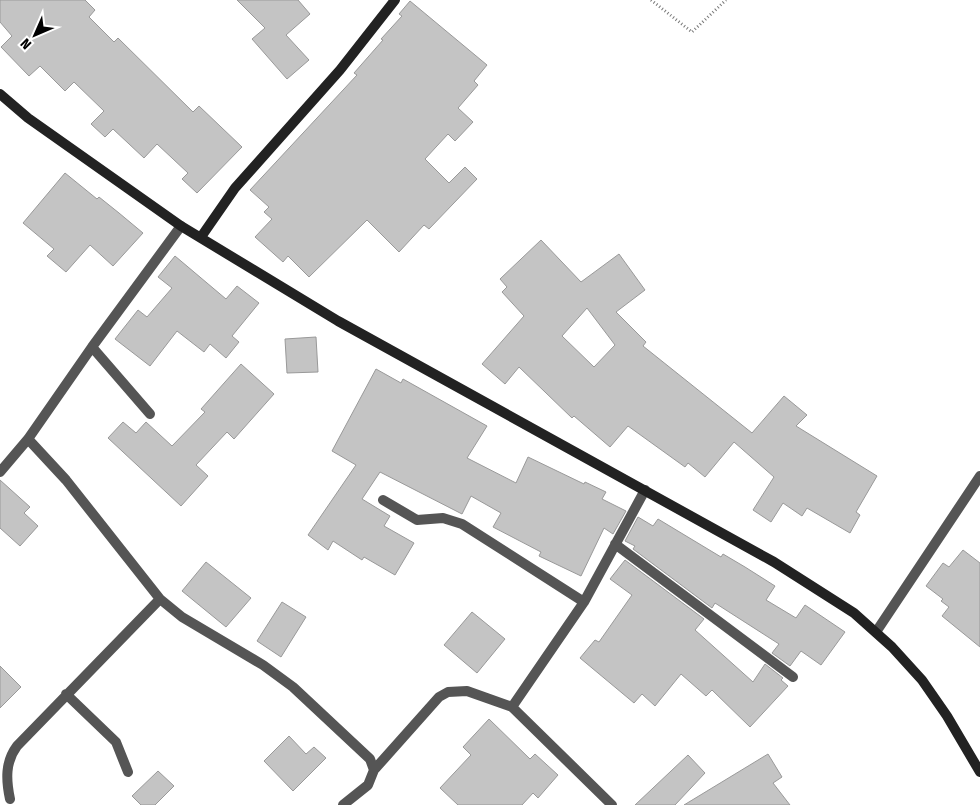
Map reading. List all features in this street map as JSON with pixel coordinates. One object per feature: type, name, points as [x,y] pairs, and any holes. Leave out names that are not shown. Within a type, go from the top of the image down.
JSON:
[{"type":"street","points":[[201,238],[240,181],[340,70],[395,0]]},
{"type":"street","points":[[0,94],[36,124],[181,226],[346,325],[801,578],[854,613],[906,662],[936,699],[980,772]]},
{"type":"street","points":[[0,472],[28,438],[181,226]]},
{"type":"street","points":[[92,347],[150,414]]},
{"type":"street","points":[[28,438],[66,480],[160,599],[182,617],[263,665],[293,688],[352,740],[370,759],[374,770]]},
{"type":"street","points":[[876,632],[980,476]]},
{"type":"street","points":[[512,707],[584,602],[645,490]]},
{"type":"street","points":[[383,500],[417,520],[443,518],[462,524],[584,602]]},
{"type":"street","points":[[615,544],[793,677]]},
{"type":"street","points":[[10,799],[7,781],[12,754],[22,739],[160,599]]},
{"type":"street","points":[[343,805],[368,785],[374,770],[439,697],[448,692],[467,691],[512,707],[612,805]]},
{"type":"street","points":[[66,694],[116,742],[128,772]]},
{"type":"path","points":[[651,0],[692,32],[726,0]]},
{"type":"building","points":[[0,0],[85,0],[95,10],[89,17],[114,42],[118,38],[193,112],[199,106],[242,147],[197,193],[182,179],[188,173],[157,144],[144,158],[113,129],[105,137],[91,124],[104,111],[74,82],[65,91],[40,66],[29,76],[1,47],[12,36],[0,22]]},
{"type":"building","points":[[237,0],[298,0],[310,14],[286,35],[309,60],[287,79],[252,39],[265,28]]},
{"type":"building","points":[[410,1],[487,65],[474,81],[478,85],[458,108],[473,122],[455,141],[448,134],[425,159],[449,183],[465,167],[477,179],[429,229],[424,225],[399,252],[367,220],[309,277],[288,256],[283,262],[255,237],[272,219],[264,212],[269,207],[250,190],[357,75],[354,73],[402,16],[399,14]]},
{"type":"building","points":[[65,173],[97,199],[99,197],[143,233],[113,266],[90,245],[66,272],[47,256],[54,249],[23,223]]},
{"type":"building","points":[[541,240],[581,282],[619,254],[645,290],[616,312],[646,342],[643,346],[752,433],[784,396],[807,415],[796,426],[877,476],[856,512],[860,515],[850,533],[807,508],[802,516],[783,503],[771,522],[753,510],[774,477],[734,442],[705,477],[688,463],[685,467],[628,426],[610,447],[574,416],[572,418],[519,367],[505,384],[482,364],[524,316],[502,292],[507,287],[500,279]],"holes":[[[587,308],[615,345],[594,367],[562,336]]]},
{"type":"building","points":[[175,256],[226,299],[237,286],[259,303],[232,336],[239,342],[226,358],[210,344],[204,352],[177,331],[150,366],[115,339],[138,310],[147,317],[172,288],[158,277]]},
{"type":"building","points":[[316,337],[318,372],[287,373],[285,339]]},
{"type":"building","points":[[241,364],[274,394],[234,439],[227,432],[196,465],[208,476],[181,506],[108,438],[123,422],[136,433],[146,422],[172,446],[205,412],[201,409]]},
{"type":"building","points":[[376,369],[401,383],[403,379],[487,426],[467,458],[516,483],[528,457],[584,484],[585,482],[606,492],[602,499],[626,511],[613,534],[604,528],[581,576],[539,556],[541,552],[493,527],[501,513],[471,496],[462,514],[380,472],[362,499],[390,516],[384,526],[414,543],[395,575],[364,557],[362,560],[333,541],[328,550],[308,535],[356,465],[332,451]]},
{"type":"building","points":[[0,480],[30,507],[24,513],[38,526],[20,546],[0,528]]},
{"type":"building","points":[[638,517],[653,526],[658,519],[721,557],[723,554],[775,586],[766,600],[796,618],[805,605],[845,632],[821,665],[801,651],[790,666],[772,653],[779,644],[715,603],[712,608],[633,549],[635,546],[625,541]]},
{"type":"building","points":[[963,550],[980,563],[980,647],[942,616],[949,607],[941,601],[943,599],[926,586],[943,563],[949,567]]},
{"type":"building","points":[[625,560],[704,619],[695,630],[753,682],[765,664],[783,678],[781,680],[788,686],[750,727],[712,690],[706,696],[681,674],[655,706],[642,694],[634,703],[580,658],[595,640],[599,642],[632,595],[610,579]]},
{"type":"building","points":[[206,562],[251,598],[226,627],[182,591]]},
{"type":"building","points":[[282,602],[306,617],[281,657],[257,641]]},
{"type":"building","points":[[472,612],[505,639],[477,673],[444,645]]},
{"type":"building","points":[[0,666],[21,687],[0,708]]},
{"type":"building","points":[[489,719],[530,759],[535,754],[558,775],[538,798],[533,793],[522,805],[458,805],[440,788],[471,755],[463,747]]},
{"type":"building","points":[[289,736],[306,754],[314,747],[326,758],[293,791],[264,761]]},
{"type":"building","points":[[768,754],[782,777],[773,783],[790,805],[684,805]]},
{"type":"building","points":[[688,755],[705,773],[675,805],[635,805]]},
{"type":"building","points":[[158,771],[174,786],[155,805],[141,805],[132,796]]}]
